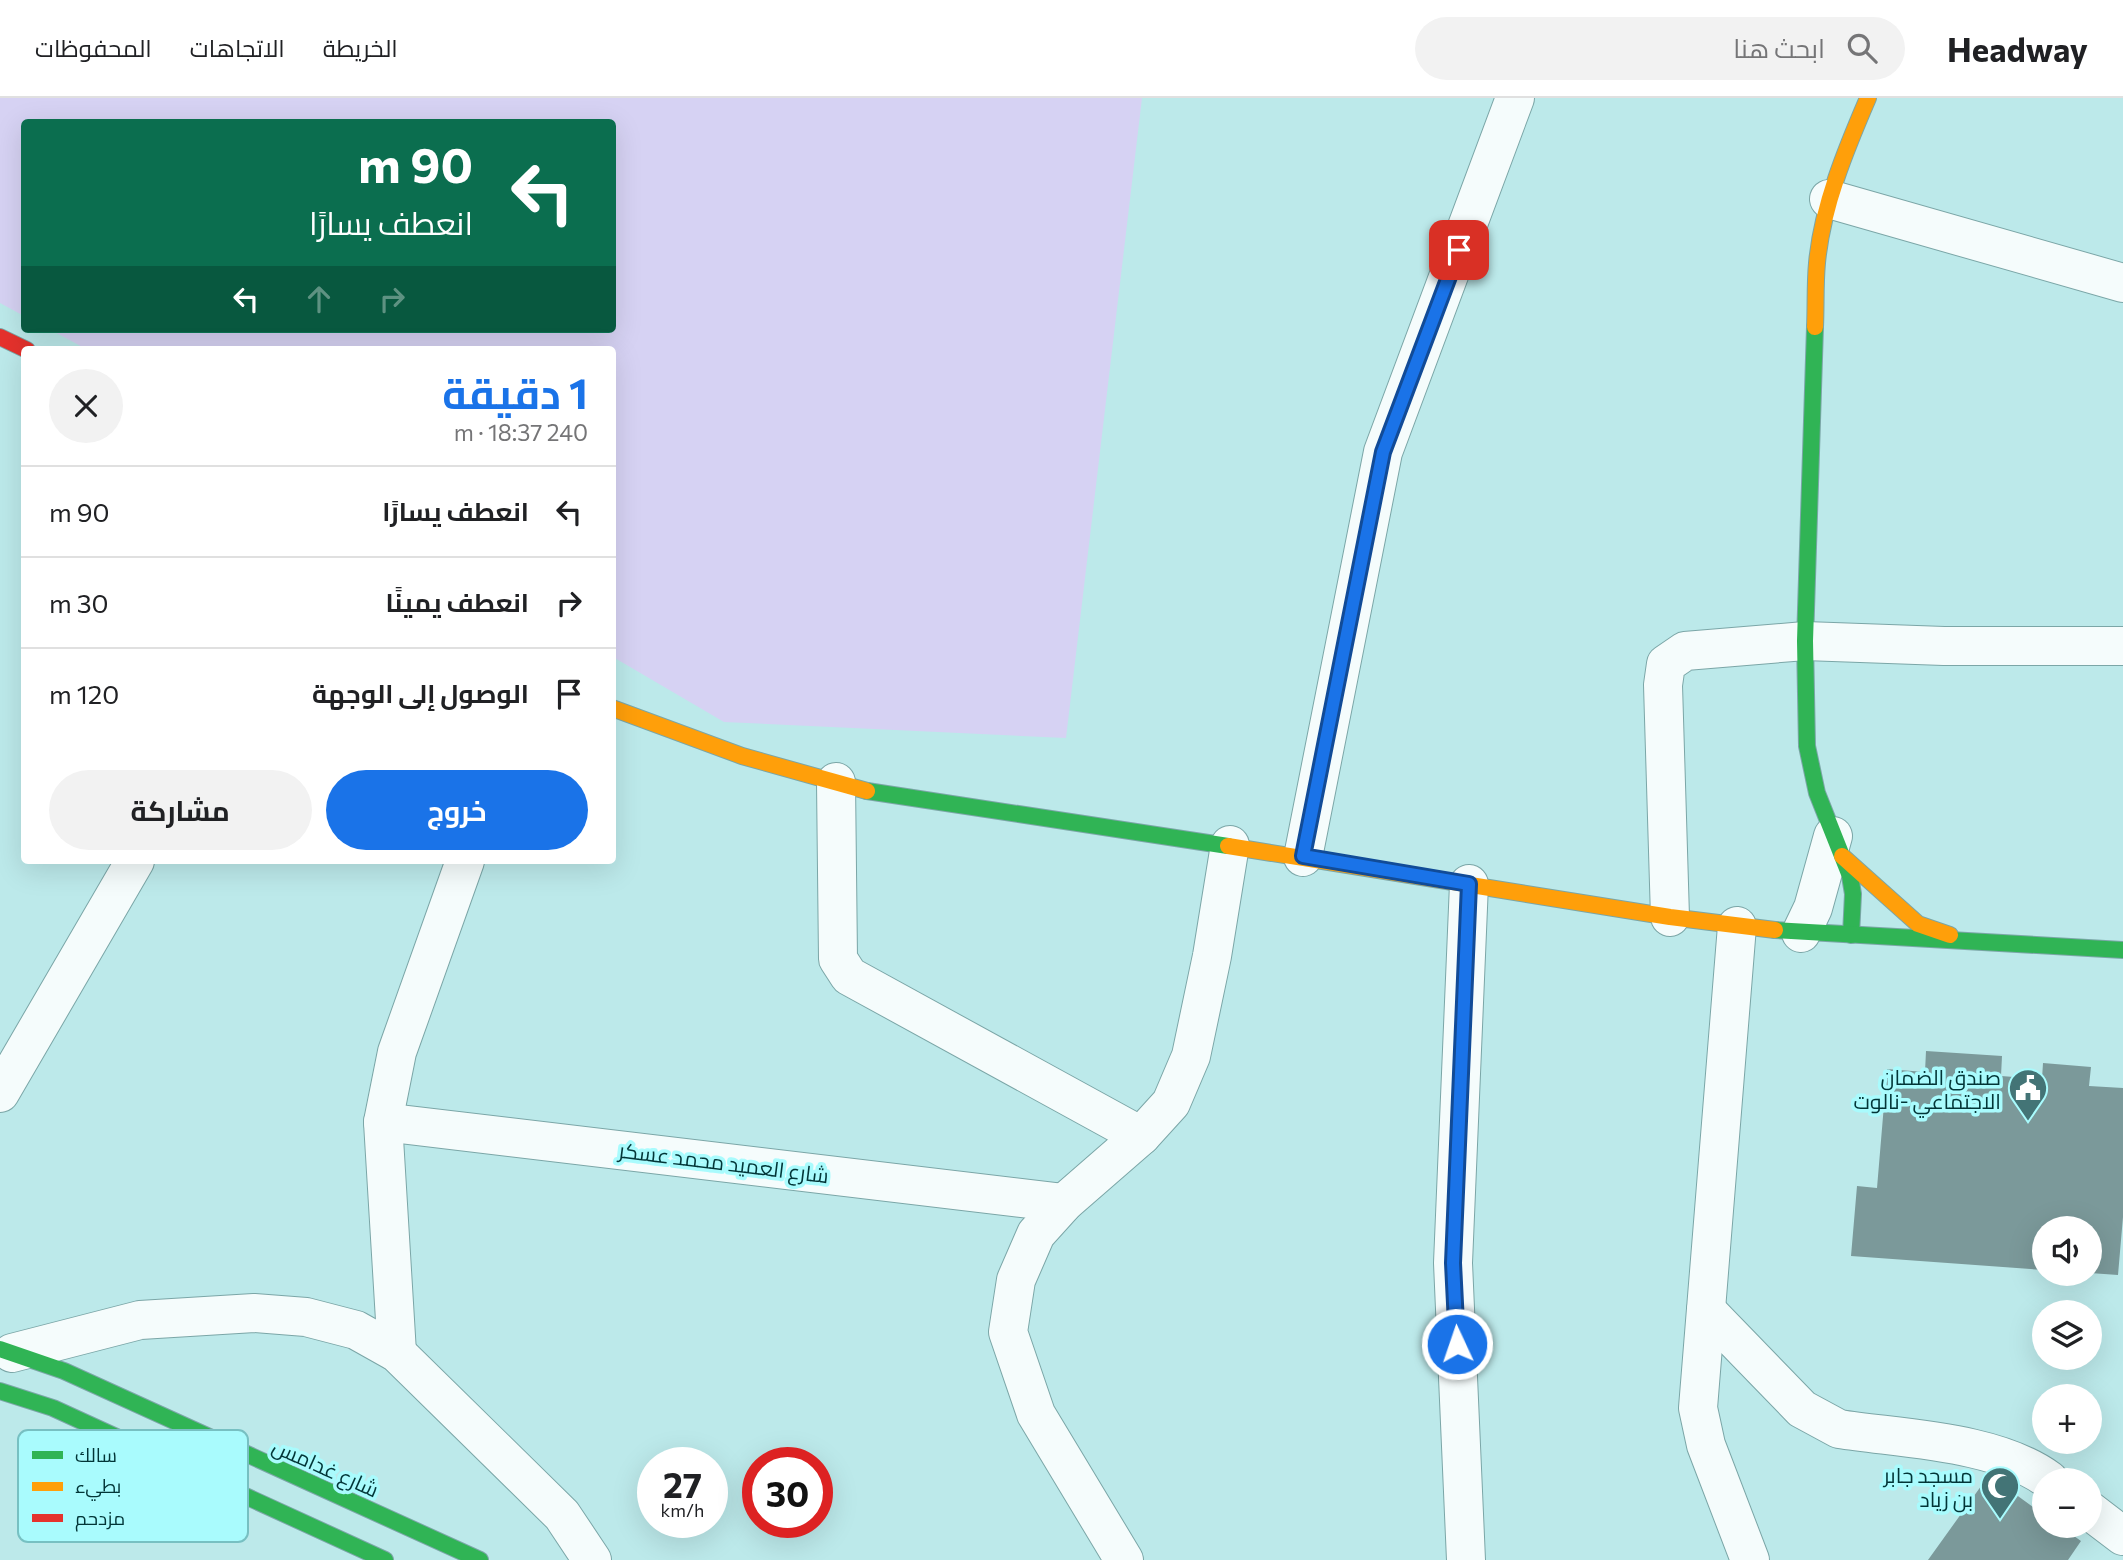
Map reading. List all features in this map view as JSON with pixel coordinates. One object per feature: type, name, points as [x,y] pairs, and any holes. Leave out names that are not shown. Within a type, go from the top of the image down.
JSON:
[{"type":"street","points":[[1303,856],[1383,452],[1515,98]]},
{"type":"street","points":[[1851,935],[1853,894],[1850,876],[1817,793],[1807,746],[1805,642],[1817,261],[1829,199],[1850,138],[1868,98]]},
{"type":"street","points":[[1829,199],[2123,283]]},
{"type":"street","points":[[0,337],[21,347]]},
{"type":"street","points":[[1670,917],[1663,685],[1666,664],[1685,651],[1805,642],[1944,646],[2123,646]]},
{"type":"street","points":[[616,709],[741,756],[880,794],[1303,856],[1737,926],[1801,933],[2123,950]]},
{"type":"street","points":[[836,782],[838,959],[849,976],[1141,1136]]},
{"type":"street","points":[[1124,1560],[1036,1414],[1008,1332],[1016,1280],[1036,1234],[1064,1203],[1141,1136],[1171,1103],[1191,1056],[1212,956],[1230,845]]},
{"type":"street","points":[[1801,933],[1837,846]]},
{"type":"street","points":[[1837,846],[1918,924],[1969,942]]},
{"type":"street","points":[[0,1093],[15,1038],[133,864]]},
{"type":"street","points":[[397,1353],[383,1122],[397,1052],[464,864]]},
{"type":"street","points":[[1466,1560],[1453,1263],[1469,884]]},
{"type":"street","points":[[1737,926],[1698,1408],[1706,1445],[1750,1560]]},
{"type":"street","name":"شارع العميد محمد عسكر","points":[[383,1122],[1064,1203]]},
{"type":"street","points":[[1706,1310],[1802,1409],[1818,1420],[1839,1429],[1985,1451],[2016,1461],[2032,1470]]},
{"type":"street","points":[[6,1351],[139,1320],[254,1313],[306,1317],[356,1330],[397,1353],[562,1515],[592,1560]]},
{"type":"street","name":"شارع غدامس","points":[[6,1351],[64,1370],[195,1430]]},
{"type":"street","points":[[0,1391],[53,1408],[101,1430]]},
{"type":"street","name":"شارع غدامس","points":[[248,1454],[480,1560]]},
{"type":"street","points":[[248,1497],[385,1560]]},
{"type":"street","points":[[2102,1520],[2123,1536]]},
{"type":"shaded area","points":[[0,98],[1142,98],[1066,738],[724,722],[616,659],[616,346],[81,346],[56,333],[616,333],[616,119],[21,119],[21,314],[0,303]]},
{"type":"building","points":[[1926,1051],[2002,1056],[2001,1076],[2042,1079],[2043,1063],[2091,1067],[2089,1086],[2123,1088],[2123,1217],[2118,1275],[2102,1274],[2102,1216],[2032,1216],[2032,1269],[1851,1256],[1857,1186],[1877,1188],[1887,1069],[1925,1072]]},
{"type":"building","name":"مسجد جابر بن زياد","points":[[1989,1475],[2032,1506],[2032,1538],[2077,1538],[2081,1541],[2068,1560],[1928,1560]]},
{"type":"traffic: fast","points":[[1815,327],[1805,641],[1807,746],[1817,793],[1850,876],[1853,894],[1851,935]]},
{"type":"traffic: fast","points":[[867,791],[1228,846]]},
{"type":"traffic: fast","points":[[1775,930],[2123,950]]},
{"type":"traffic: fast","points":[[0,1349],[64,1371],[194,1430]]},
{"type":"traffic: fast","points":[[0,1391],[53,1408],[101,1430]]},
{"type":"traffic: fast","points":[[248,1455],[480,1560]]},
{"type":"traffic: fast","points":[[248,1497],[385,1560]]},
{"type":"traffic: slow","points":[[1815,327],[1817,263],[1824,221],[1844,158],[1868,98]]},
{"type":"traffic: slow","points":[[616,709],[742,756],[867,791]]},
{"type":"traffic: slow","points":[[1228,846],[1670,917],[1775,930]]},
{"type":"traffic: slow","points":[[1842,856],[1918,924],[1950,935]]},
{"type":"traffic: jam","points":[[0,337],[21,347]]},
{"type":"place","name":"صندق الضمان الاجتماعي -نالوت","points":[[2028,1122]]},
{"type":"place","name":"مسجد جابر بن زياد","points":[[2000,1520]]},
{"type":"route","points":[[1457,1344],[1453,1263],[1469,884],[1303,856],[1383,452],[1459,250]]}]
